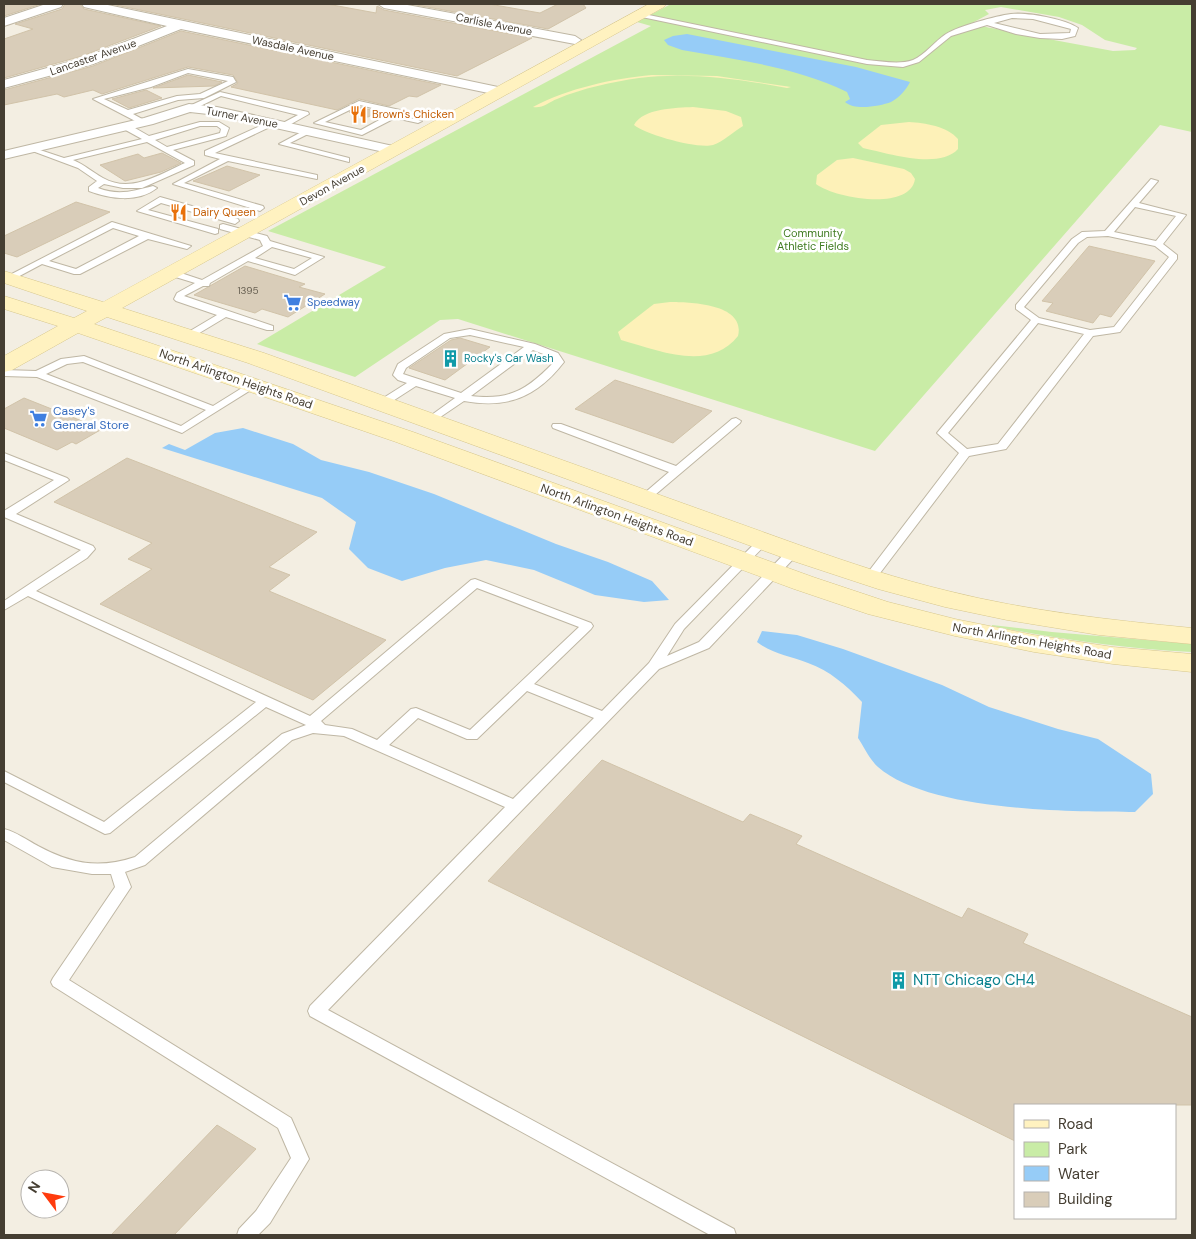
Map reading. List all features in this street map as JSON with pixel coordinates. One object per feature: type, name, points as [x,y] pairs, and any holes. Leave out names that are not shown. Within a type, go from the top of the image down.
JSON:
[{"type":"main road","name":"Devon Avenue","points":[[4,344],[187,246],[393,150],[491,89],[575,40],[636,10],[659,4]]},
{"type":"main road","name":"Devon Avenue","points":[[4,365],[172,274],[229,228],[314,177],[418,121],[491,89],[636,10]]},
{"type":"main road","name":"North Arlington Heights Road","points":[[6,277],[84,301],[316,379],[793,552],[870,578],[944,598],[1030,616],[1094,626],[1192,636]]},
{"type":"main road","name":"North Arlington Heights Road","points":[[4,302],[54,317],[394,432],[773,572],[855,600],[946,626],[1061,648],[1126,657],[1192,663]]},
{"type":"street","points":[[4,22],[57,4]]},
{"type":"street","name":"Wasdale Avenue","points":[[88,4],[180,25],[491,89]]},
{"type":"street","name":"Carlisle Avenue","points":[[384,4],[575,40]]},
{"type":"street","name":"Lancaster Avenue","points":[[4,84],[88,61],[180,25]]},
{"type":"street","name":"Turner Avenue","points":[[4,155],[31,149],[126,120],[141,122],[189,108],[217,110],[393,150]]},
{"type":"lane","points":[[636,10],[867,62],[903,65],[916,61],[949,35],[986,22],[1012,16],[1033,17],[1075,28],[1073,36],[1060,38],[1020,33],[986,22]]},
{"type":"lane","points":[[31,149],[81,166],[102,181],[124,186],[142,186],[191,163],[149,140],[98,99],[188,71],[230,79],[232,82],[202,96],[177,98],[126,120]]},
{"type":"lane","points":[[148,85],[177,98]]},
{"type":"lane","points":[[210,92],[305,114],[208,154],[314,177]]},
{"type":"lane","points":[[189,108],[220,94]]},
{"type":"lane","points":[[359,103],[398,112],[394,116],[362,133],[318,123],[359,103]]},
{"type":"lane","points":[[394,116],[418,121]]},
{"type":"lane","points":[[65,160],[149,140],[209,123],[220,124],[225,128],[223,134],[167,149]]},
{"type":"lane","points":[[334,137],[348,130]]},
{"type":"lane","points":[[307,131],[283,144],[346,160]]},
{"type":"lane","points":[[227,158],[177,184],[260,208]]},
{"type":"lane","points":[[102,181],[92,189],[106,195],[134,196],[158,186],[163,176]]},
{"type":"lane","points":[[1108,233],[1154,181]]},
{"type":"lane","points":[[229,228],[160,200],[141,211],[229,228],[264,238],[268,247],[246,258],[227,273],[180,294],[179,298],[270,328]]},
{"type":"lane","points":[[1133,204],[1182,215],[1158,244]]},
{"type":"lane","points":[[6,277],[112,226],[187,246]]},
{"type":"lane","points":[[1108,233],[1158,244],[1174,257],[1117,330],[1090,333],[1036,320],[1019,307],[1075,241],[1085,234],[1108,233]]},
{"type":"lane","points":[[41,261],[77,272],[147,236]]},
{"type":"lane","points":[[246,258],[296,277],[320,257],[266,243]]},
{"type":"lane","points":[[172,274],[206,284]]},
{"type":"lane","points":[[235,317],[246,310]]},
{"type":"lane","points":[[188,336],[225,314]]},
{"type":"lane","points":[[965,453],[942,433],[1036,320]]},
{"type":"lane","points":[[470,332],[494,335],[532,346],[555,355],[559,362],[546,378],[524,393],[507,400],[479,402],[402,378],[398,375],[400,369],[447,336],[470,332]]},
{"type":"lane","points":[[870,578],[965,453],[1002,447],[1090,333]]},
{"type":"lane","points":[[430,421],[532,346]]},
{"type":"lane","points":[[23,354],[38,374]]},
{"type":"lane","points":[[38,374],[65,361],[84,359],[214,410]]},
{"type":"lane","points":[[4,373],[38,374],[182,430],[254,385]]},
{"type":"lane","points":[[381,404],[415,382]]},
{"type":"lane","points":[[645,498],[736,422]]},
{"type":"lane","points":[[557,426],[678,471]]},
{"type":"lane","points":[[4,456],[63,480],[7,514],[89,549],[83,555],[4,606]]},
{"type":"lane","points":[[728,1235],[316,1012],[515,806],[654,666],[679,627],[763,541]]},
{"type":"lane","points":[[654,666],[704,645],[793,552]]},
{"type":"lane","points":[[311,722],[475,583],[587,626],[472,736],[416,712],[378,747]]},
{"type":"lane","points":[[27,591],[329,729]]},
{"type":"lane","points":[[525,685],[604,717]]},
{"type":"lane","points":[[4,776],[105,829],[265,701]]},
{"type":"lane","points":[[4,834],[57,863],[92,869],[117,869],[140,861],[288,737],[312,728],[346,732],[515,806]]},
{"type":"lane","points":[[117,869],[123,887],[59,982],[285,1123],[300,1160],[263,1217],[246,1235]]},
{"type":"green space","name":"Community Athletic Fields","points":[[671,4],[1192,4],[1192,132],[1160,125],[875,451],[458,319],[440,320],[355,377],[257,344],[386,267],[268,231],[651,26],[637,22]],"holes":[[[1001,7],[1059,17],[1082,25],[1105,40],[1137,48],[1135,50],[1113,51],[985,27],[974,22],[989,14],[985,10]]]},
{"type":"green space","points":[[992,625],[1192,644],[1192,652],[1092,643]]},
{"type":"sand","points":[[652,75],[717,76],[791,87],[787,88],[713,77],[657,76],[598,86],[567,95],[542,106],[533,107],[547,100],[591,85]]},
{"type":"sand","points":[[693,107],[726,111],[741,117],[743,126],[717,144],[706,146],[672,140],[650,133],[634,125],[638,119],[652,112]]},
{"type":"sand","points":[[909,122],[929,124],[948,131],[958,139],[958,149],[949,155],[926,159],[899,156],[863,148],[858,143],[881,125]]},
{"type":"sand","points":[[853,158],[904,169],[911,173],[915,179],[910,189],[900,196],[886,199],[870,199],[838,194],[816,184],[817,175],[837,160]]},
{"type":"sand","points":[[670,302],[703,304],[726,311],[734,317],[738,325],[738,336],[726,347],[713,354],[698,356],[682,356],[667,353],[621,340],[618,332],[650,307],[654,304]]},
{"type":"water","points":[[687,34],[856,67],[910,82],[902,94],[891,102],[861,107],[849,105],[845,102],[850,99],[847,92],[828,83],[766,65],[682,50],[668,45],[664,40],[673,36]]},
{"type":"water","points":[[243,428],[293,444],[321,460],[369,472],[434,494],[556,544],[608,562],[652,581],[669,600],[644,602],[595,595],[534,570],[486,560],[445,568],[402,581],[368,568],[349,549],[356,522],[322,498],[162,448],[169,444],[185,450],[215,433]]},
{"type":"water","points":[[762,631],[797,635],[843,649],[942,685],[989,707],[1058,729],[1098,739],[1151,774],[1153,794],[1135,812],[1074,811],[1000,806],[964,801],[930,793],[901,782],[875,764],[858,738],[862,702],[831,674],[808,663],[775,652],[757,642]]},
{"type":"building","points":[[4,4],[41,4],[4,16]]},
{"type":"building","points":[[65,4],[80,4],[84,9],[161,26],[82,56],[4,78],[4,39],[33,29],[15,24],[62,9]]},
{"type":"building","points":[[111,4],[327,4],[376,13],[377,6],[384,10],[532,38],[457,76]]},
{"type":"building","points":[[411,4],[489,4],[540,13],[558,4],[583,4],[586,8],[548,29]]},
{"type":"building","points":[[181,31],[441,85],[417,97],[409,96],[389,106],[359,99],[337,110],[231,87],[238,83],[233,75],[188,67],[102,94],[93,90],[64,97],[57,94],[4,105],[4,90],[93,66]]},
{"type":"building","points":[[188,75],[222,82],[214,86],[153,88]]},
{"type":"building","points":[[146,90],[162,98],[129,108],[112,99]]},
{"type":"building","points":[[360,107],[378,112],[368,117],[349,112]]},
{"type":"building","points":[[162,153],[181,163],[161,172],[125,181],[100,165],[138,154],[144,158]]},
{"type":"building","points":[[227,166],[260,175],[229,191],[193,181]]},
{"type":"building","points":[[76,202],[110,212],[17,257],[4,253],[4,236]]},
{"type":"building","points":[[1089,246],[1155,261],[1111,317],[1100,314],[1093,323],[1046,311],[1053,303],[1042,301]]},
{"type":"building","name":"Speedway","points":[[245,266],[305,284],[299,287],[325,294],[288,317],[262,309],[255,313],[194,295]]},
{"type":"building","name":"Rocky's Car Wash","points":[[460,338],[490,347],[445,380],[409,368],[451,340]]},
{"type":"building","points":[[615,380],[712,411],[673,443],[575,409]]},
{"type":"building","name":"Casey's General Store","points":[[24,398],[102,429],[76,444],[72,442],[57,450],[4,428],[4,409]]},
{"type":"building","points":[[127,458],[317,532],[269,567],[290,575],[269,591],[386,640],[313,700],[100,604],[152,569],[128,559],[152,543],[54,502]]},
{"type":"building","name":"NTT Chicago CH4","points":[[602,760],[743,822],[750,814],[802,836],[796,844],[962,918],[968,908],[1028,934],[1023,943],[1192,1017],[1192,1105],[1014,1104],[1014,1141],[488,881]]},
{"type":"building","points":[[217,1125],[256,1149],[174,1235],[111,1235]]},
{"type":"place","name":"Brown's Chicken","points":[[358,114]]},
{"type":"place","name":"Dairy Queen","points":[[179,212]]},
{"type":"place","name":"Speedway","points":[[293,302]]},
{"type":"place","name":"Rocky's Car Wash","points":[[450,358]]},
{"type":"place","name":"Casey's General Store","points":[[39,418]]},
{"type":"place","name":"NTT Chicago CH4","points":[[899,980]]}]
